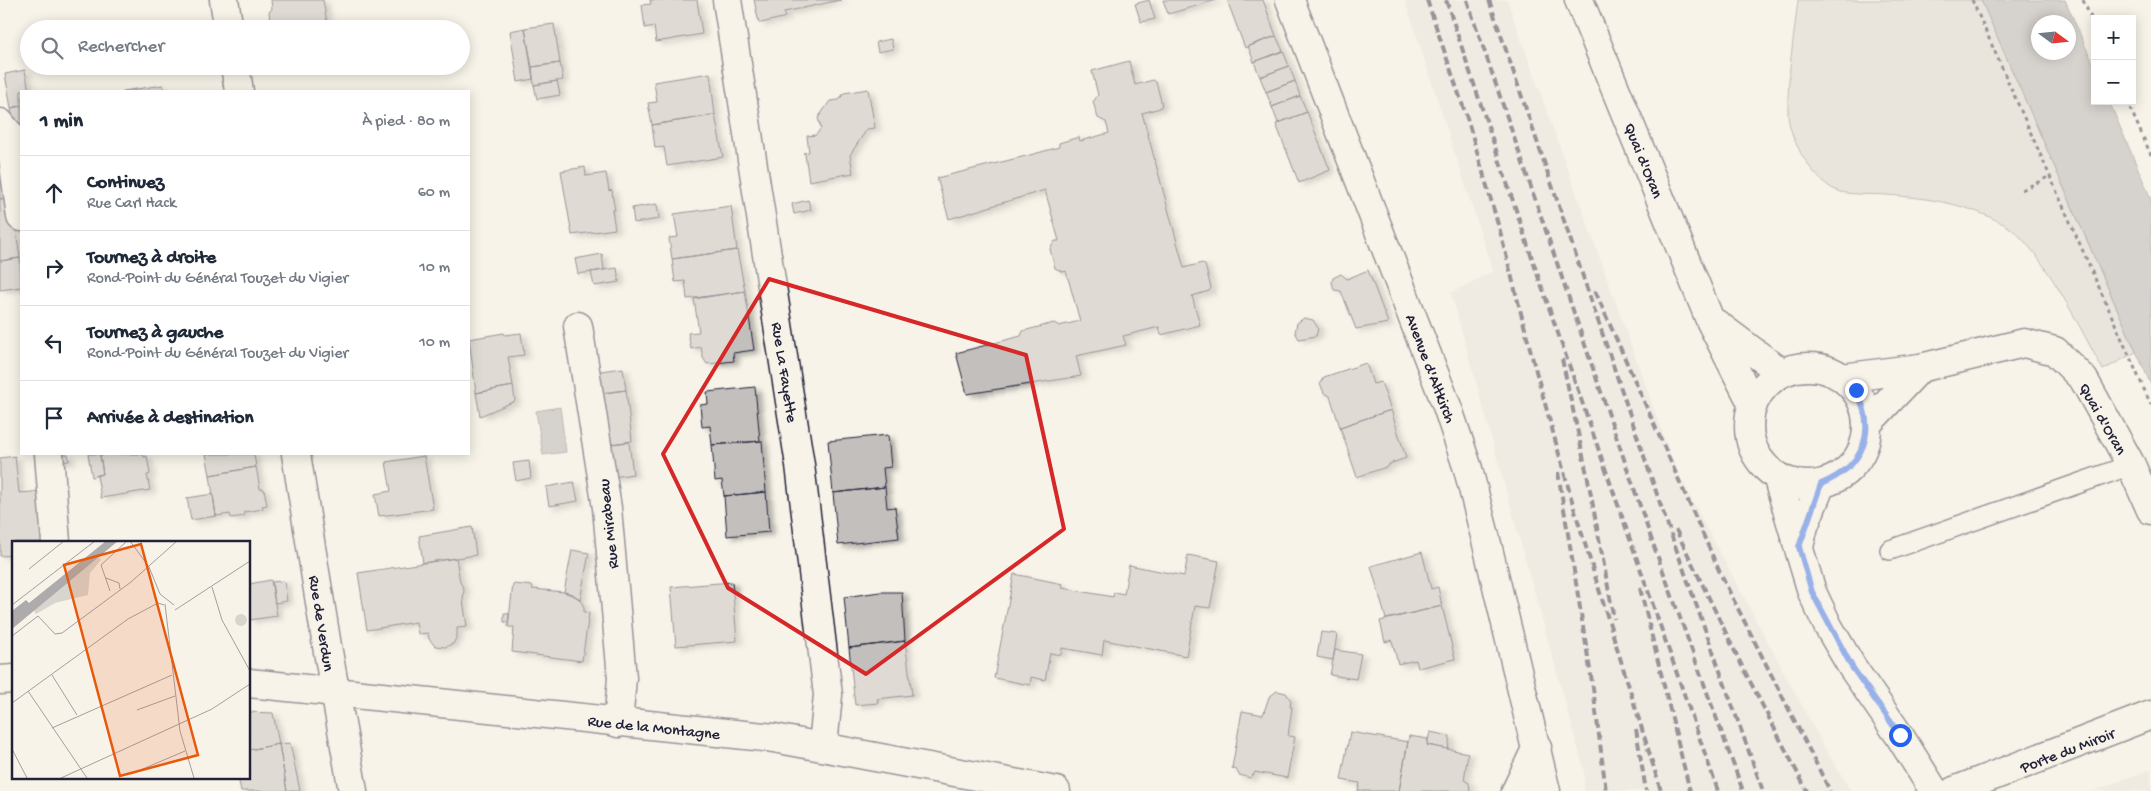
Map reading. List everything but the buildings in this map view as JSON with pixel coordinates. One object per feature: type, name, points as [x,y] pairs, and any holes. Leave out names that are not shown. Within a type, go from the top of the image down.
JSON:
[{"type":"street","points":[[224,0],[227,20]]},
{"type":"street","name":"Rue La Fayette","points":[[727,0],[800,465],[828,696],[823,746]]},
{"type":"street","name":"Avenue d'Altkirch","points":[[1290,0],[1448,409],[1468,469],[1546,791]]},
{"type":"street","name":"Quai d'Oran","points":[[1580,0],[1710,320],[1753,405]]},
{"type":"street","points":[[236,75],[239,90]]},
{"type":"street","points":[[0,123],[10,135],[20,210]]},
{"type":"street","points":[[1710,320],[1782,373]]},
{"type":"street","name":"Rue Mirabeau","points":[[578,326],[607,508],[622,678],[618,723]]},
{"type":"street","name":"Quai d'Oran","points":[[1842,378],[1920,368],[2024,343],[2054,351],[2084,380],[2131,465],[2151,510]]},
{"type":"street","points":[[1813,367],[1829,371],[1842,378],[1856,390],[1864,407],[1867,424],[1864,444],[1854,462],[1840,476],[1821,484],[1798,484],[1776,476],[1762,463],[1752,445],[1749,425],[1753,405],[1760,392],[1770,381],[1782,373],[1798,368],[1813,367]]},
{"type":"street","points":[[1867,424],[1920,368]]},
{"type":"street","points":[[48,455],[56,541]]},
{"type":"street","name":"Rue de Verdun","points":[[296,455],[353,791]]},
{"type":"street","points":[[1776,476],[1812,592],[1828,626],[1852,667],[1900,735],[1934,791]]},
{"type":"street","points":[[1799,547],[1821,484]]},
{"type":"street","name":"Rue de la Montagne","points":[[250,684],[774,738],[1056,791]]},
{"type":"street","name":"Porte du Miroir","points":[[1954,791],[2151,716]]},
{"type":"street","points":[[1516,791],[1537,748]]},
{"type":"street","name":"Avenue d'Altkirch","points":[[1537,748],[1562,791]]},
{"type":"lane","points":[[1890,550],[2131,465]]},
{"type":"path","points":[[1972,0],[2151,405]]},
{"type":"path","points":[[2083,0],[2091,18]]},
{"type":"path","points":[[2129,105],[2151,155]]},
{"type":"path","points":[[2022,190],[2050,176]]},
{"type":"highlighted area","points":[[769,279],[1026,355],[1064,529],[866,674],[728,588],[663,454]]},
{"type":"shaded area","points":[[1405,0],[1507,0],[1676,470],[1823,745],[1851,791],[1584,791],[1584,770],[1451,293],[1493,271]]},
{"type":"shaded area","points":[[1798,0],[1981,0],[2136,352],[2103,370],[2073,314],[2034,252],[2007,226],[1993,218],[1964,207],[1934,200],[1841,192],[1831,188],[1822,181],[1805,160],[1789,125],[1790,71]]},
{"type":"shaded area","points":[[1981,0],[2065,0],[2072,15],[2031,15],[2031,60],[2076,60],[2076,25],[2091,59],[2091,105],[2111,105],[2151,199],[2151,385]]},
{"type":"shaded area","points":[[560,407],[566,452],[543,455],[536,411]]},
{"type":"shaded area","points":[[2151,769],[2151,791],[2093,791]]},
{"type":"railway","points":[[1427,0],[1468,121],[1500,231],[1574,508],[1661,791]]},
{"type":"railway","points":[[1446,0],[1539,279],[1718,791]]},
{"type":"railway","points":[[1467,0],[1651,538],[1743,791]]},
{"type":"railway","points":[[1489,0],[1663,512],[1763,791]]},
{"type":"railway","points":[[1595,291],[1721,575],[1830,791]]},
{"type":"railway","points":[[1562,359],[1588,479],[1614,619]]},
{"type":"railway","points":[[1558,472],[1593,688],[1606,791]]},
{"type":"railway","points":[[1676,530],[1742,666],[1807,791]]},
{"type":"railway","points":[[1640,588],[1690,791]]},
{"type":"railway","points":[[1636,729],[1646,791]]},
{"type":"route","points":[[1856,390],[1864,407],[1867,424],[1864,444],[1854,462],[1840,476],[1821,484],[1804,526],[1799,547],[1812,592],[1828,626],[1852,667],[1900,735]]}]
